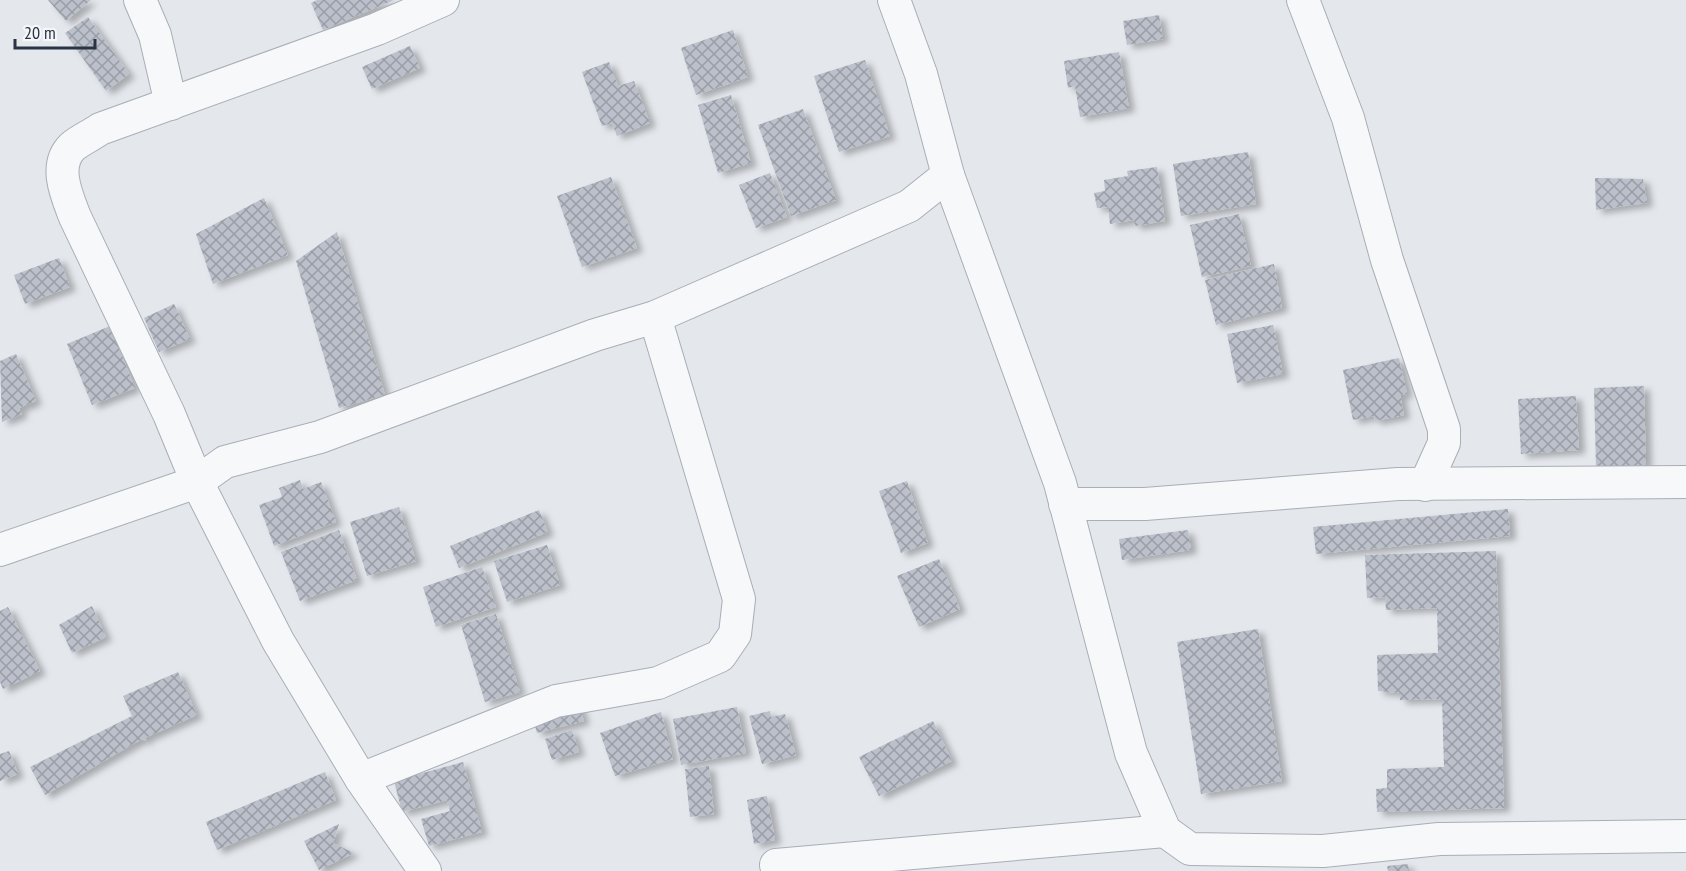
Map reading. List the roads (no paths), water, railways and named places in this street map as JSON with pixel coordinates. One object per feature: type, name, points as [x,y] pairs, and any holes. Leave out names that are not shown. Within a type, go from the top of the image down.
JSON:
[{"type":"street","points":[[140,0],[155,35],[171,104]]},
{"type":"street","points":[[425,871],[361,779],[278,641],[197,482],[169,414],[75,217],[64,188],[62,167],[71,147],[100,129],[377,29],[443,0]]},
{"type":"street","points":[[894,0],[921,74],[948,175],[1065,504],[1131,753],[1165,831],[1190,849],[1323,851],[1439,839],[1686,836]]},
{"type":"street","points":[[1303,0],[1348,118],[1387,260],[1444,429],[1444,443],[1425,484]]},
{"type":"street","points":[[0,550],[197,482],[225,462],[320,437],[595,335],[655,317],[909,206],[948,175]]},
{"type":"street","points":[[361,779],[556,701],[658,683],[720,656],[735,634],[739,599],[655,317]]},
{"type":"street","points":[[1065,504],[1145,504],[1304,490],[1425,484],[1686,482]]},
{"type":"street","points":[[776,865],[1165,831]]}]
